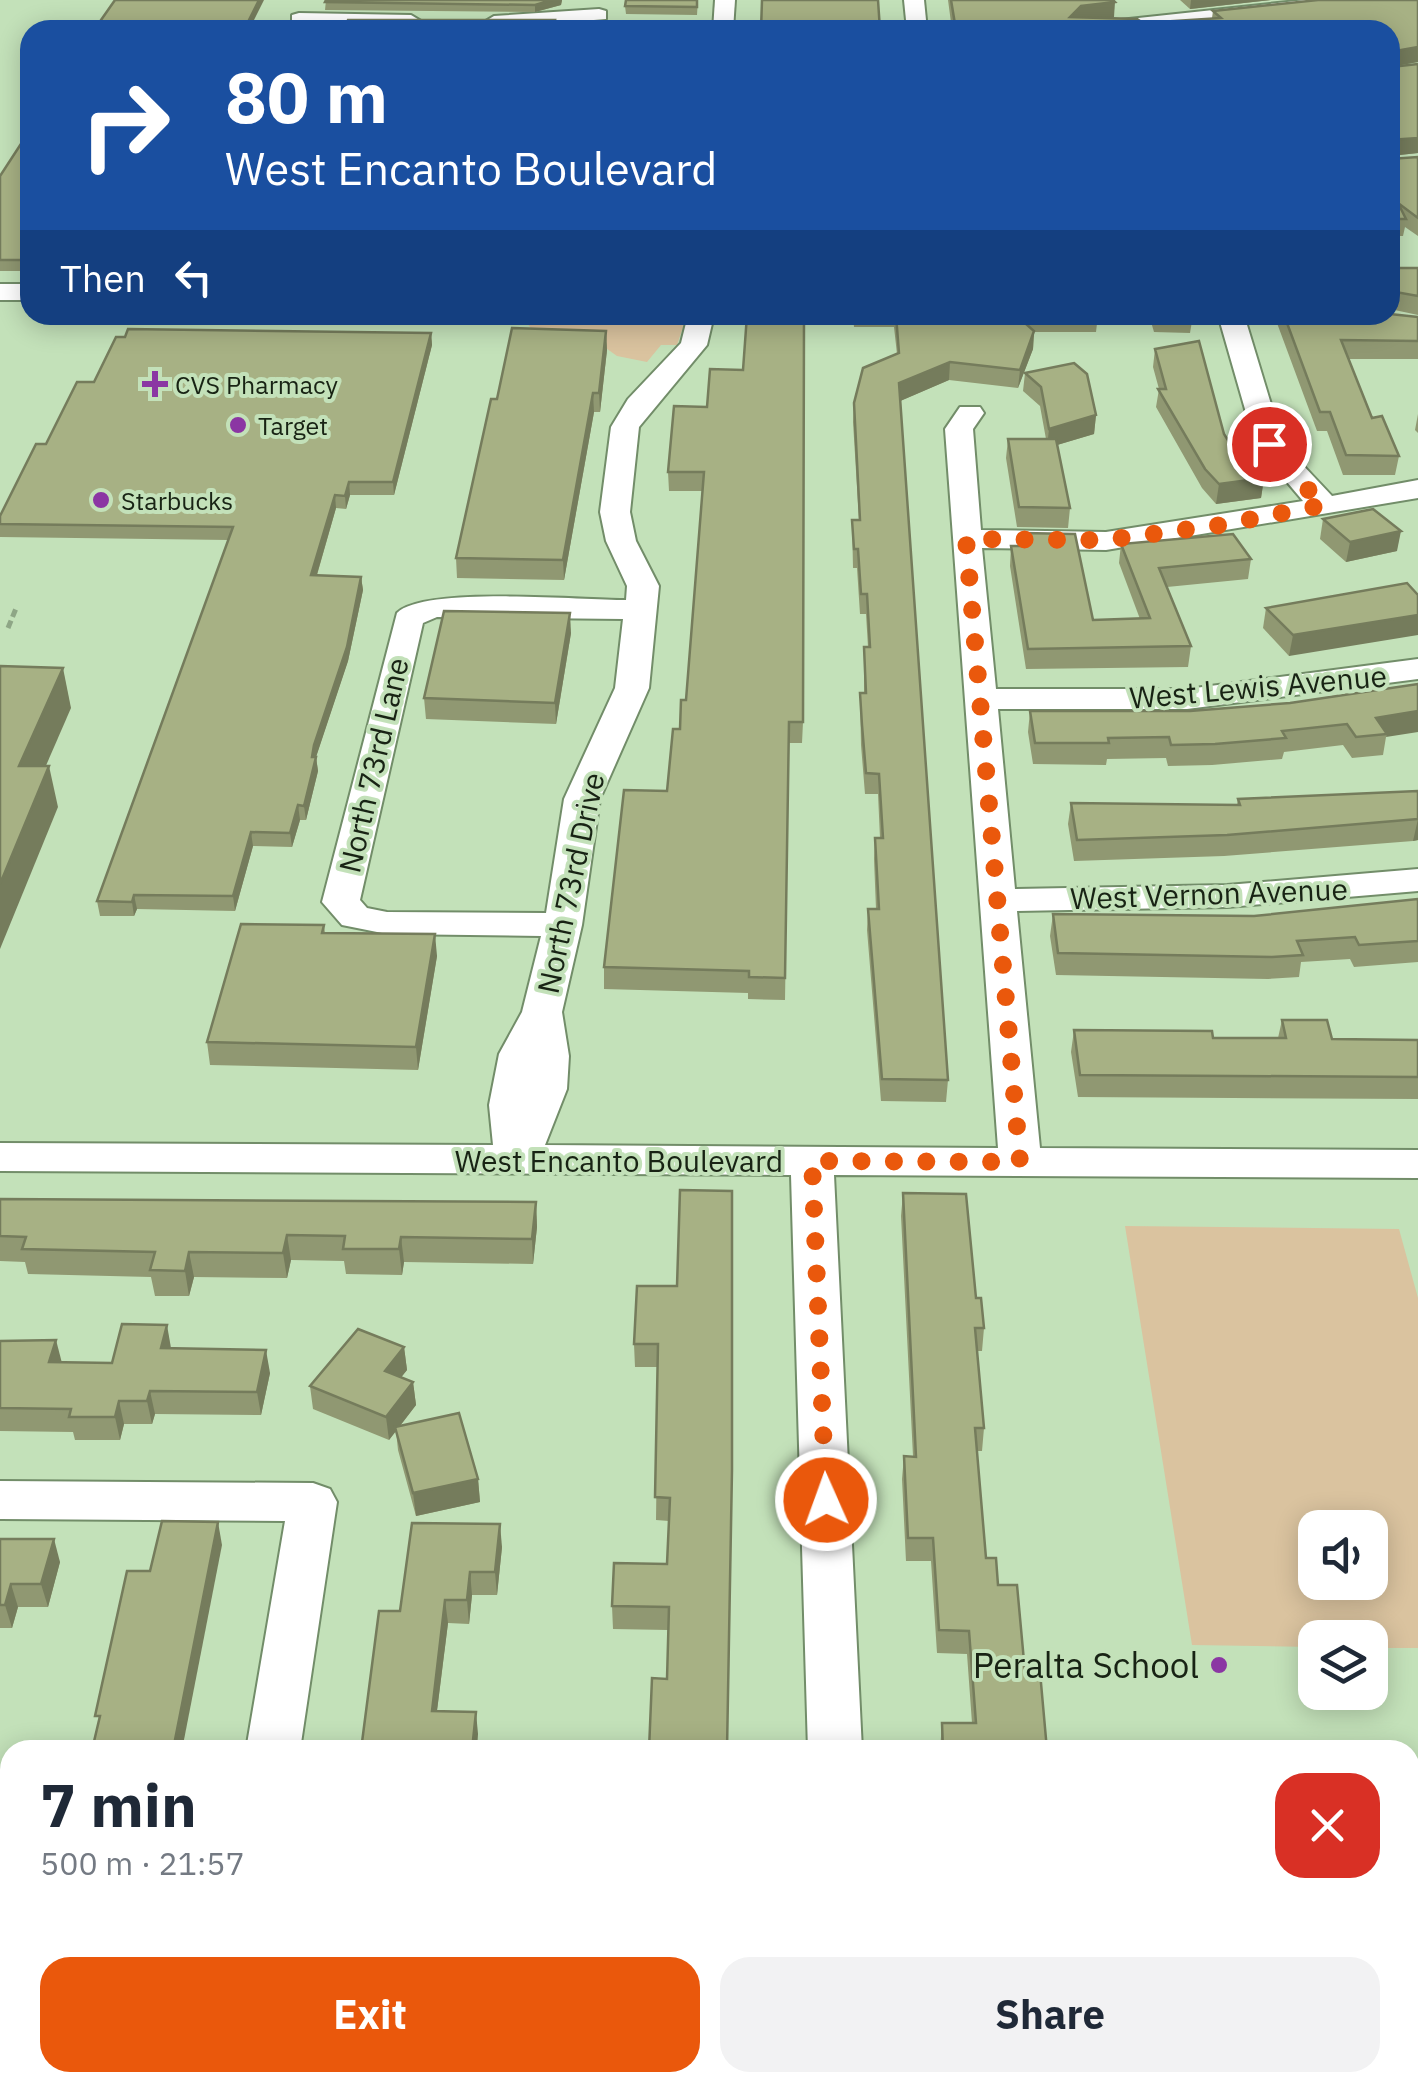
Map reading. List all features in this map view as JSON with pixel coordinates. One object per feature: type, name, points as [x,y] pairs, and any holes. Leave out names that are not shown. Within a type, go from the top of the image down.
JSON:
[{"type":"street","points":[[1137,0],[1167,20]]},
{"type":"street","points":[[1196,20],[1363,0]]},
{"type":"street","points":[[543,20],[554,15],[598,19]]},
{"type":"street","points":[[299,19],[364,20]]},
{"type":"street","name":"North 73rd Drive","points":[[516,1160],[545,1104],[552,1062],[542,1012],[563,925],[582,799],[632,688],[643,586],[621,540],[615,512],[625,428],[638,405],[694,345],[699,325]]},
{"type":"street","points":[[1234,325],[1269,444],[1286,468],[1324,505]]},
{"type":"street","points":[[970,413],[960,429],[966,539],[1020,1162]]},
{"type":"street","points":[[966,539],[1106,540],[1221,525],[1418,490]]},
{"type":"street","name":"North 73rd Lane","points":[[563,925],[387,922],[355,917],[341,902],[406,630],[416,612],[437,608],[641,610]]},
{"type":"street","name":"West Lewis Avenue","points":[[978,700],[1188,699],[1418,669]]},
{"type":"street","name":"West Vernon Avenue","points":[[999,900],[1227,896],[1418,880]]},
{"type":"street","name":"West Encanto Boulevard","points":[[0,1157],[1418,1164]]},
{"type":"street","points":[[812,1161],[835,1740]]},
{"type":"street","points":[[0,1500],[313,1502],[276,1740]]},
{"type":"path","points":[[8,628],[18,606]]},
{"type":"shaded area","points":[[528,325],[684,325],[677,345],[661,345],[647,362],[617,356],[603,346],[533,331]]},
{"type":"shaded area","points":[[1125,1226],[1399,1229],[1418,1298],[1418,1648],[1388,1648],[1388,1620],[1298,1620],[1298,1647],[1192,1645]]},
{"type":"building","points":[[115,0],[259,0],[249,20],[101,20]]},
{"type":"building","points":[[326,0],[552,0],[535,5]]},
{"type":"building","points":[[626,0],[697,0],[697,7],[625,6]]},
{"type":"building","points":[[762,0],[878,0],[879,20],[761,20]]},
{"type":"building","points":[[951,0],[1113,0],[1081,6],[1070,17],[1138,20],[954,20]]},
{"type":"building","points":[[1318,0],[1418,0],[1418,47],[1400,50],[1400,20],[1190,20],[1221,18],[1213,11]]},
{"type":"building","points":[[1418,64],[1418,138],[1400,139],[1400,66]]},
{"type":"building","points":[[20,145],[20,260],[0,260],[0,176]]},
{"type":"building","points":[[1418,157],[1418,218],[1400,204],[1400,158]]},
{"type":"building","points":[[1400,268],[1418,268],[1418,296],[1400,293]]},
{"type":"building","points":[[1400,315],[1418,317],[1418,341],[1341,340],[1372,418],[1382,416],[1399,456],[1346,455],[1330,412],[1320,412],[1288,325],[1400,325]]},
{"type":"building","points":[[746,325],[804,325],[803,722],[789,722],[785,978],[749,977],[749,971],[604,967],[624,790],[667,791],[673,729],[680,729],[681,700],[686,700],[704,472],[668,472],[674,406],[707,407],[710,369],[743,370]]},
{"type":"building","points":[[897,325],[1027,325],[1034,331],[1020,370],[950,362],[899,383],[948,1080],[882,1079],[868,909],[879,909],[875,838],[883,838],[879,774],[866,773],[862,725],[860,693],[866,693],[864,647],[870,647],[867,594],[861,594],[852,520],[860,520],[854,403],[863,368],[899,353]]},
{"type":"building","points":[[512,328],[606,331],[599,393],[593,393],[563,560],[456,558],[491,399],[497,399]]},
{"type":"building","points":[[128,329],[431,333],[393,482],[349,482],[345,496],[335,495],[311,575],[361,577],[347,647],[314,745],[312,757],[316,757],[304,806],[298,805],[290,833],[251,832],[233,896],[134,895],[132,902],[97,901],[233,527],[0,524],[0,516],[36,444],[46,444],[77,382],[94,382],[116,337],[125,337]]},
{"type":"building","points":[[1199,341],[1224,434],[1236,453],[1264,478],[1219,484],[1205,469],[1158,389],[1166,389],[1155,349]]},
{"type":"building","points":[[1074,363],[1087,374],[1096,415],[1049,429],[1041,387],[1025,373]]},
{"type":"building","points":[[1008,439],[1056,439],[1070,508],[1019,507]]},
{"type":"building","points":[[1373,509],[1401,531],[1350,542],[1323,519]]},
{"type":"building","points":[[1023,533],[1075,534],[1093,620],[1150,618],[1121,544],[1233,534],[1251,559],[1159,568],[1191,646],[1028,649],[1011,546],[1025,546]]},
{"type":"building","points":[[1407,583],[1418,595],[1418,615],[1293,635],[1266,608]]},
{"type":"building","points":[[444,611],[570,613],[555,703],[424,698]]},
{"type":"building","points":[[0,666],[63,668],[19,766],[49,766],[0,884]]},
{"type":"building","points":[[1418,684],[1418,711],[1376,718],[1387,734],[1356,737],[1347,724],[1282,731],[1286,738],[1215,744],[1171,745],[1169,737],[1108,738],[1109,743],[1035,743],[1030,711],[1190,711],[1290,703]]},
{"type":"building","points":[[1418,791],[1418,819],[1227,835],[1077,840],[1071,803],[1240,805],[1238,799]]},
{"type":"building","points":[[1418,899],[1418,941],[1359,945],[1355,937],[1297,941],[1303,955],[1272,957],[1058,953],[1053,914],[1254,916]]},
{"type":"building","points":[[241,924],[324,925],[322,933],[435,934],[416,1047],[207,1042]]},
{"type":"building","points":[[1282,1020],[1327,1020],[1332,1039],[1418,1040],[1418,1077],[1080,1075],[1074,1030],[1212,1031],[1213,1038],[1286,1038]]},
{"type":"building","points":[[680,1190],[732,1191],[727,1740],[649,1740],[652,1678],[667,1679],[669,1607],[612,1606],[614,1563],[667,1564],[670,1498],[655,1497],[658,1344],[634,1344],[637,1286],[677,1286]]},
{"type":"building","points":[[903,1193],[966,1194],[976,1298],[981,1298],[984,1328],[975,1328],[984,1428],[975,1428],[986,1558],[996,1558],[998,1585],[1017,1585],[1025,1672],[1040,1672],[1046,1740],[943,1740],[942,1723],[976,1723],[969,1631],[939,1630],[933,1538],[908,1538],[904,1456],[916,1457]]},
{"type":"building","points":[[0,1199],[536,1202],[532,1239],[401,1237],[399,1249],[343,1249],[345,1236],[287,1235],[283,1253],[189,1252],[185,1271],[150,1270],[155,1252],[22,1249],[26,1237],[0,1236]]},
{"type":"building","points":[[122,1324],[167,1325],[161,1348],[266,1350],[257,1392],[150,1391],[147,1401],[119,1401],[115,1417],[69,1417],[71,1409],[0,1408],[0,1341],[56,1340],[49,1362],[112,1363]]},
{"type":"building","points":[[358,1329],[404,1347],[385,1371],[413,1382],[386,1417],[310,1386]]},
{"type":"building","points":[[459,1413],[478,1479],[413,1493],[395,1427]]},
{"type":"building","points":[[162,1521],[218,1522],[175,1740],[94,1740],[100,1716],[95,1716],[127,1571],[150,1571]]},
{"type":"building","points":[[412,1523],[500,1524],[495,1572],[470,1572],[467,1600],[445,1600],[432,1711],[476,1712],[473,1740],[362,1740],[379,1611],[400,1611]]},
{"type":"building","points":[[0,1539],[54,1539],[41,1584],[11,1584],[5,1605],[0,1605]]},
{"type":"place","name":"CVS Pharmacy","points":[[155,384]]},
{"type":"place","name":"Target","points":[[238,425]]},
{"type":"place","name":"Starbucks","points":[[101,500]]},
{"type":"place","name":"Peralta School","points":[[1219,1665]]},
{"type":"route","points":[[826,1500],[812,1161],[1020,1162],[966,539],[1106,540],[1221,525],[1324,505],[1286,468],[1269,444]]}]
